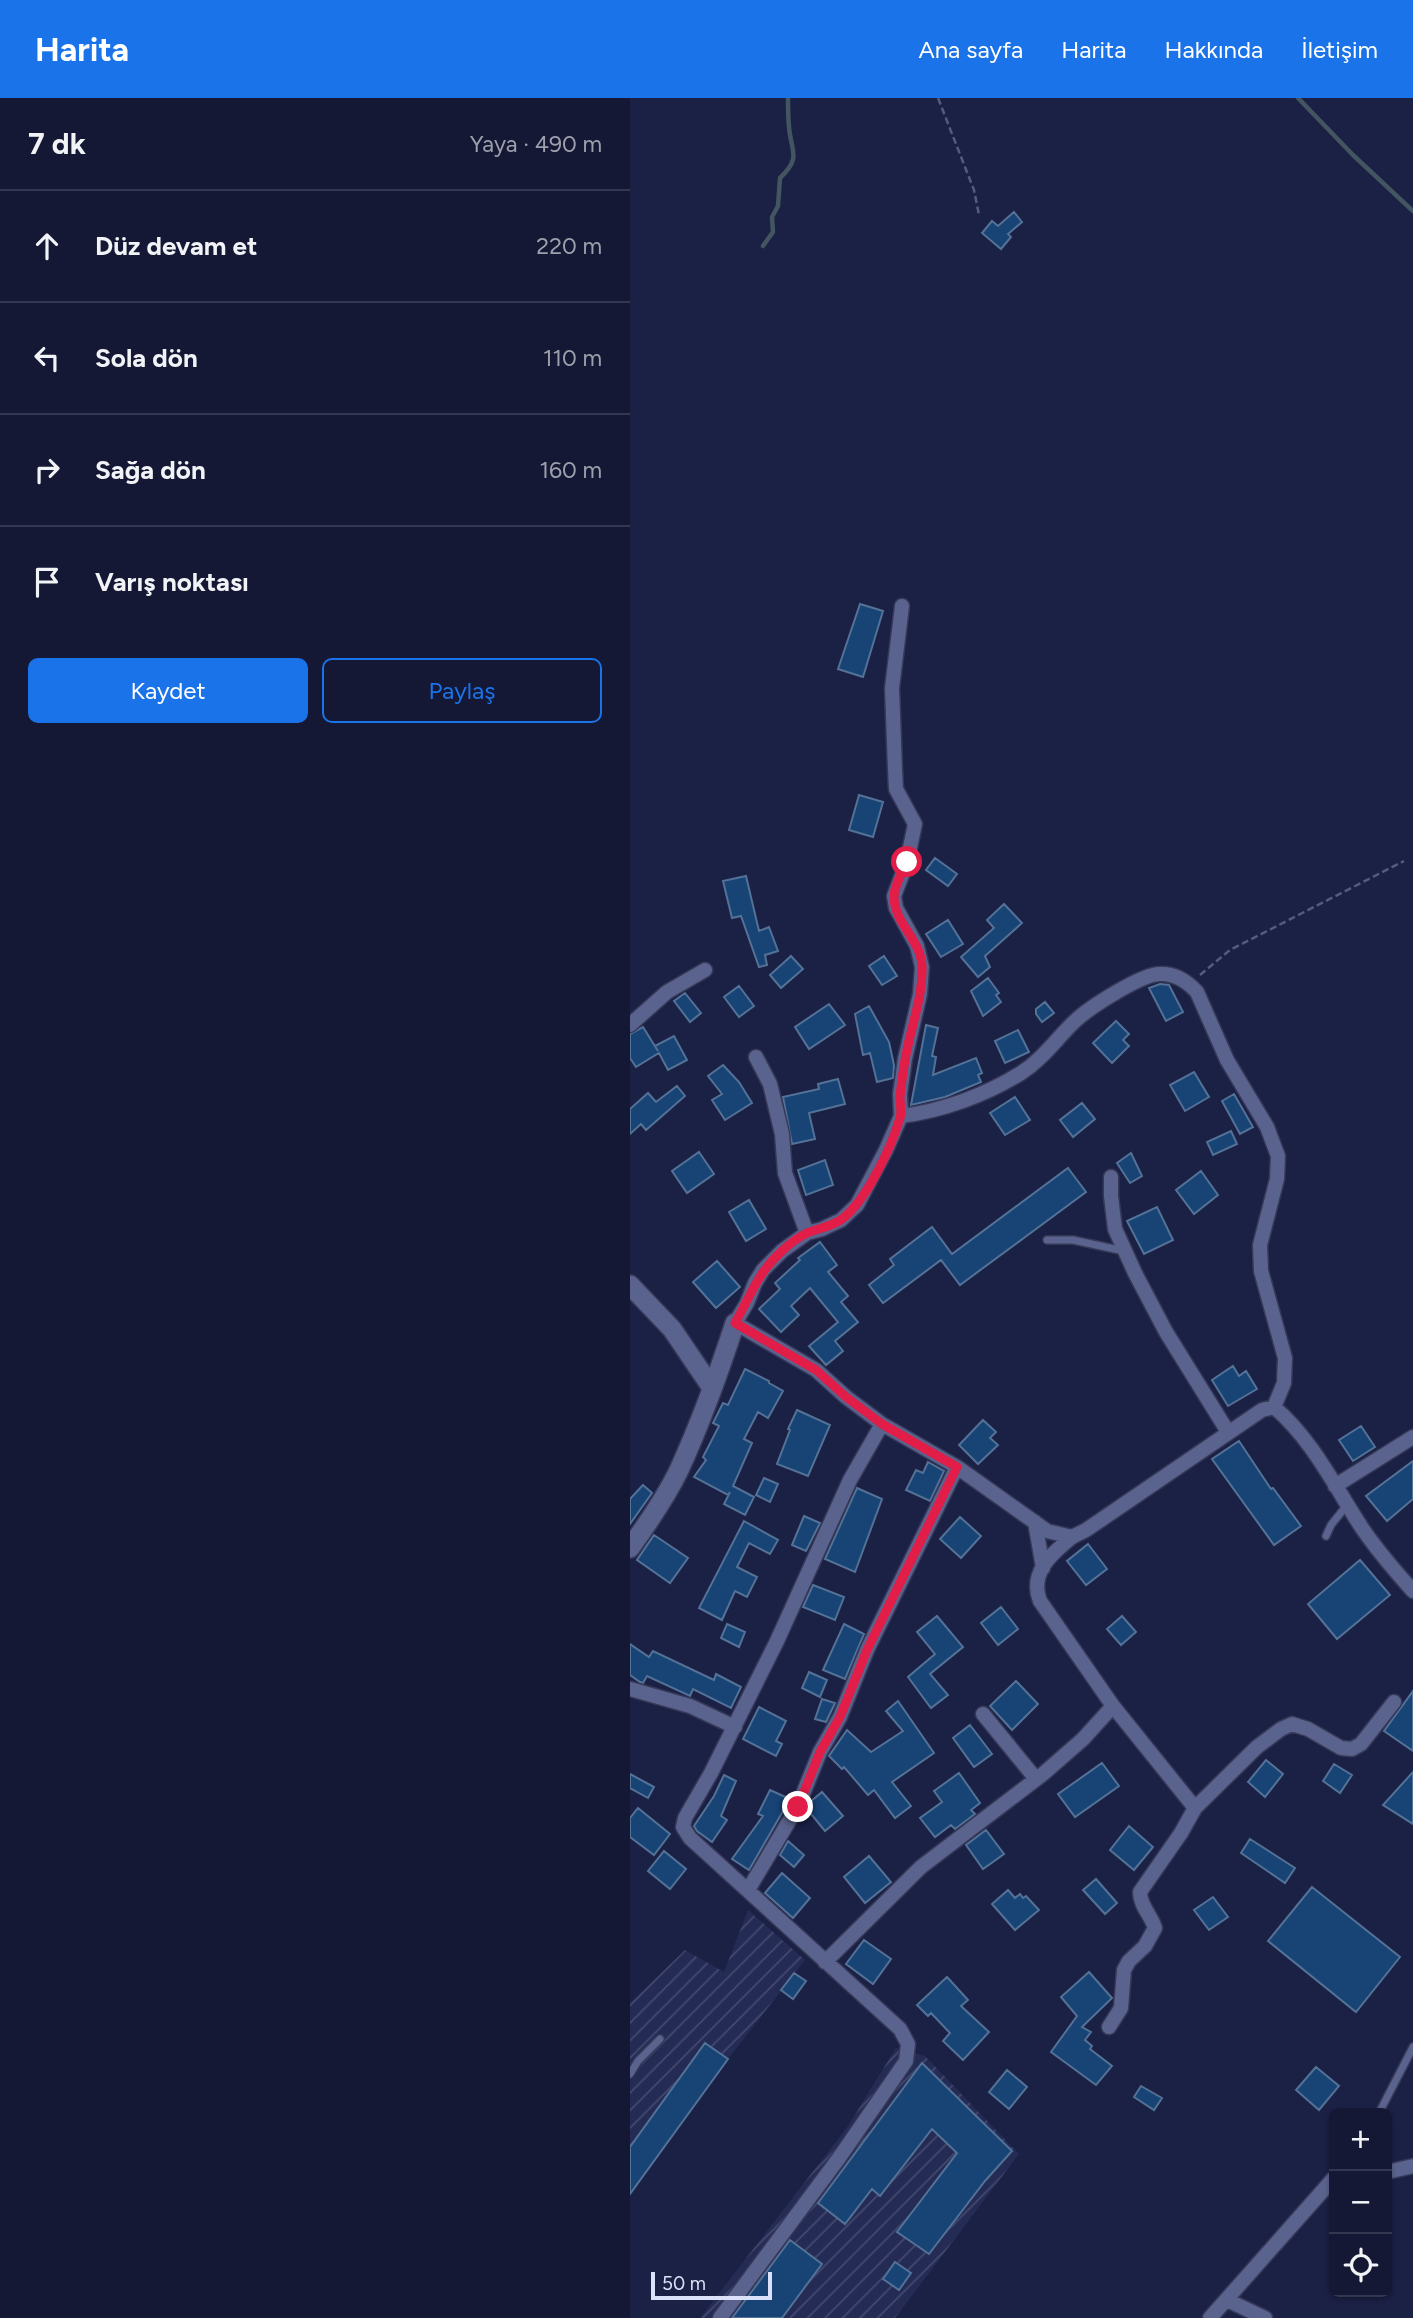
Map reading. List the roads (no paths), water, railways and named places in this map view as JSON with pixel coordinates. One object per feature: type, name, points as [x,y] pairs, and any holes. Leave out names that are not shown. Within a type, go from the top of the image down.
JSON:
[{"type":"street","points":[[630,1548],[654,1514],[678,1471],[735,1323],[763,1270],[782,1251],[807,1233],[841,1220],[857,1205],[887,1150],[901,1116],[900,1094],[920,994],[922,967],[917,946],[896,908],[894,896],[907,862],[915,824],[896,789],[892,688],[902,606]]},
{"type":"street","points":[[630,1025],[667,992],[705,970]]},
{"type":"street","points":[[901,1116],[957,1103],[1022,1072],[1054,1046],[1076,1020],[1135,982],[1158,974],[1179,978],[1189,984],[1197,992],[1227,1060],[1267,1127],[1278,1156],[1277,1179],[1260,1245],[1261,1271],[1285,1358],[1284,1383],[1274,1407]]},
{"type":"street","points":[[756,1057],[770,1084],[782,1134],[785,1173],[807,1233]]},
{"type":"street","points":[[1111,1177],[1115,1229],[1125,1251],[1166,1332],[1228,1432]]},
{"type":"street","points":[[630,1285],[672,1329],[712,1388]]},
{"type":"street","points":[[735,1323],[816,1370],[882,1424],[957,1467],[1046,1531],[1072,1537]]},
{"type":"street","points":[[1195,1808],[1113,1706],[1040,1601],[1036,1590],[1037,1577],[1042,1568],[1072,1537],[1262,1410],[1274,1407]]},
{"type":"street","points":[[1274,1407],[1295,1428],[1364,1532],[1413,1591]]},
{"type":"street","points":[[720,2318],[839,2158],[906,2061],[908,2044],[900,2029],[691,1838],[683,1827],[685,1818],[735,1727],[777,1641],[850,1480],[882,1424]]},
{"type":"street","points":[[1335,1486],[1413,1437]]},
{"type":"street","points":[[748,1890],[798,1807],[820,1752],[840,1717],[873,1639],[957,1467]]},
{"type":"street","points":[[1035,1522],[1042,1568]]},
{"type":"street","points":[[630,1689],[690,1706],[735,1727]]},
{"type":"street","points":[[1109,2028],[1121,2008],[1124,1970],[1129,1961],[1145,1946],[1155,1928],[1140,1900],[1140,1892],[1195,1808],[1257,1747],[1281,1729],[1292,1724],[1308,1729],[1341,1748],[1352,1749],[1361,1744],[1394,1702]]},
{"type":"street","points":[[825,1962],[921,1867],[1036,1779],[1083,1738],[1113,1706]]},
{"type":"street","points":[[983,1714],[1036,1779]]},
{"type":"street","points":[[1391,2171],[1413,2166]]},
{"type":"street","points":[[1210,2318],[1329,2184]]},
{"type":"street","points":[[1227,2300],[1265,2318]]},
{"type":"lane","points":[[1046,1240],[1073,1240],[1125,1251]]},
{"type":"lane","points":[[1326,1536],[1347,1504]]},
{"type":"lane","points":[[630,2074],[660,2039]]},
{"type":"lane","points":[[1382,2108],[1413,2048]]},
{"type":"waterway","points":[[763,246],[773,232],[772,217],[778,206],[780,178],[791,165],[794,154],[788,98]]},
{"type":"waterway","points":[[1298,98],[1353,155],[1413,211]]}]
